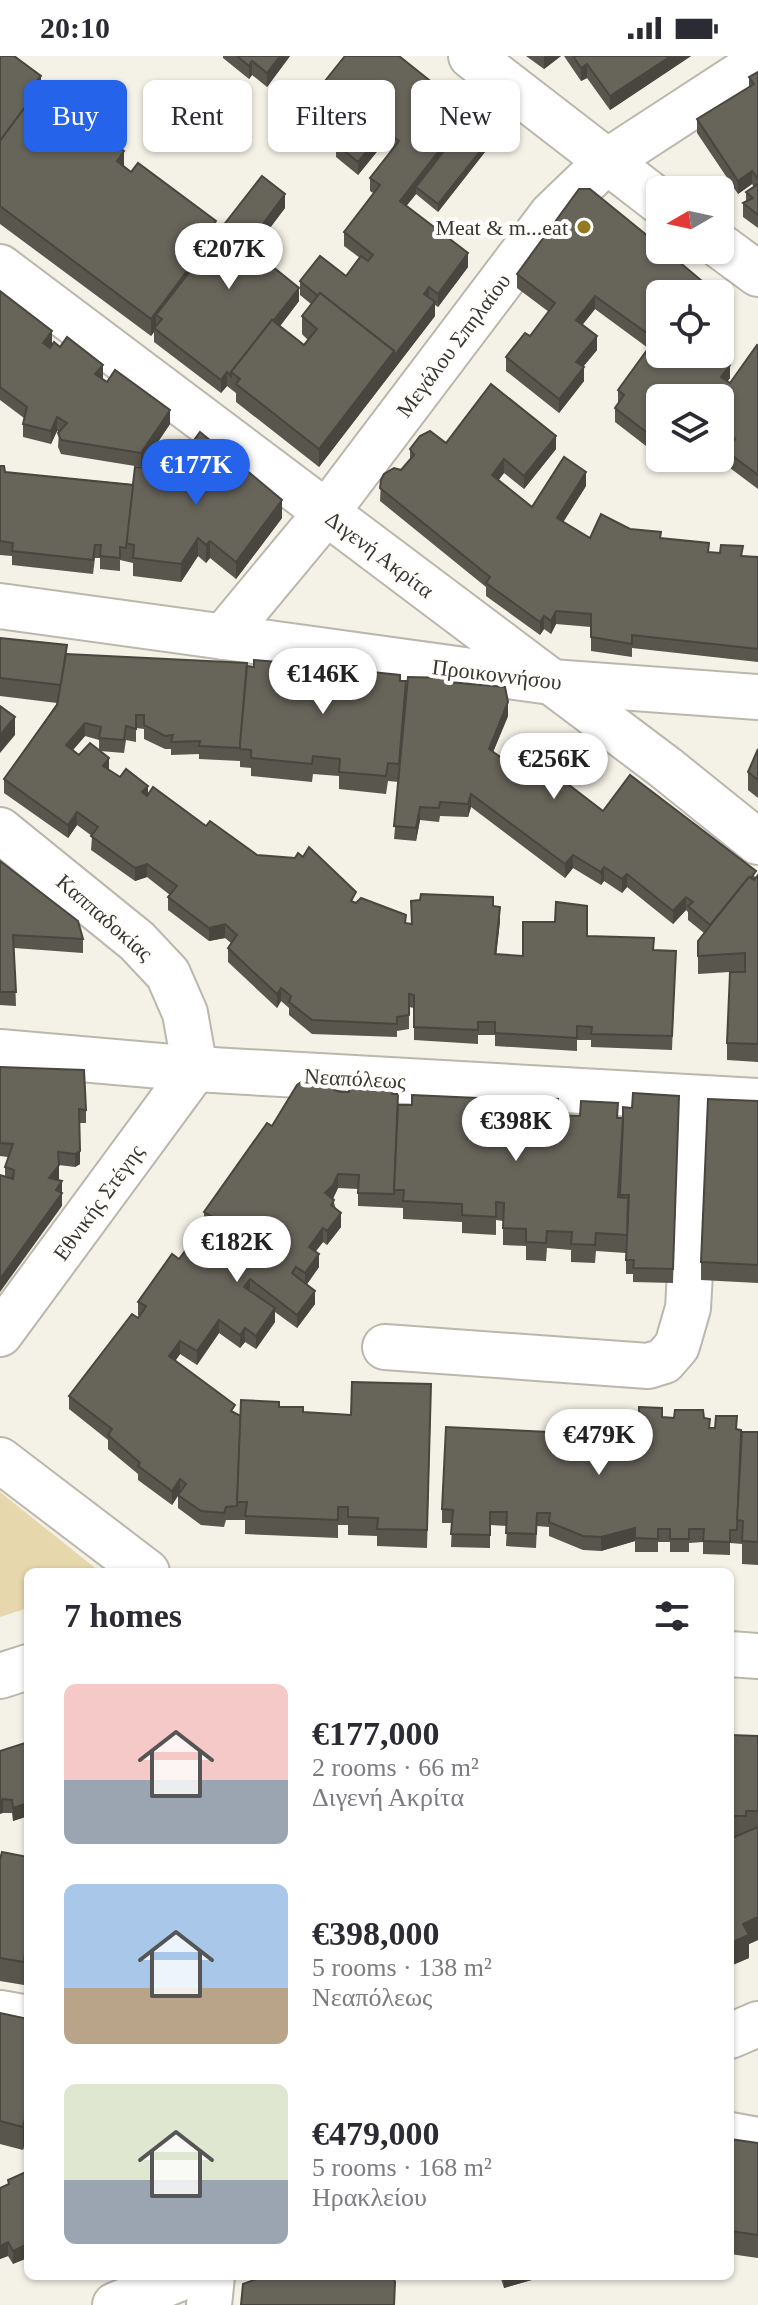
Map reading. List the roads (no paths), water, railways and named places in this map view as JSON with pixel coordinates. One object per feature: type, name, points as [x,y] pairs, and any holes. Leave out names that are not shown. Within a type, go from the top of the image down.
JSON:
[{"type":"street","points":[[471,56],[646,192]]},
{"type":"street","name":"Μεγάλου Σπηλαίου","points":[[223,637],[326,513],[552,214],[606,162],[758,63]]},
{"type":"street","points":[[734,256],[758,274]]},
{"type":"street","name":"Διγενή Ακρίτα","points":[[0,267],[666,768],[758,842]]},
{"type":"street","name":"Προικοννήσου","points":[[0,606],[551,682],[758,697]]},
{"type":"street","name":"Καππαδοκίας","points":[[0,830],[137,941],[168,974],[185,1013],[195,1069]]},
{"type":"street","name":"Νεαπόλεως","points":[[0,1052],[195,1069],[758,1101]]},
{"type":"street","name":"Εθνικής Στέγης","points":[[0,1334],[195,1069]]},
{"type":"street","points":[[385,1347],[648,1366],[664,1361],[677,1346],[688,1308],[700,1099]]},
{"type":"street","points":[[0,1460],[142,1568]]},
{"type":"street","points":[[734,1654],[758,1656]]},
{"type":"street","points":[[0,1676],[24,1668]]},
{"type":"street","points":[[0,2013],[24,2017]]},
{"type":"street","points":[[734,2034],[758,2024]]},
{"type":"street","points":[[734,2136],[758,2140]]},
{"type":"street","points":[[115,2305],[176,2280]]},
{"type":"street","points":[[209,2305],[212,2280]]},
{"type":"place","name":"Meat & m...eat","points":[[584,227]]}]
